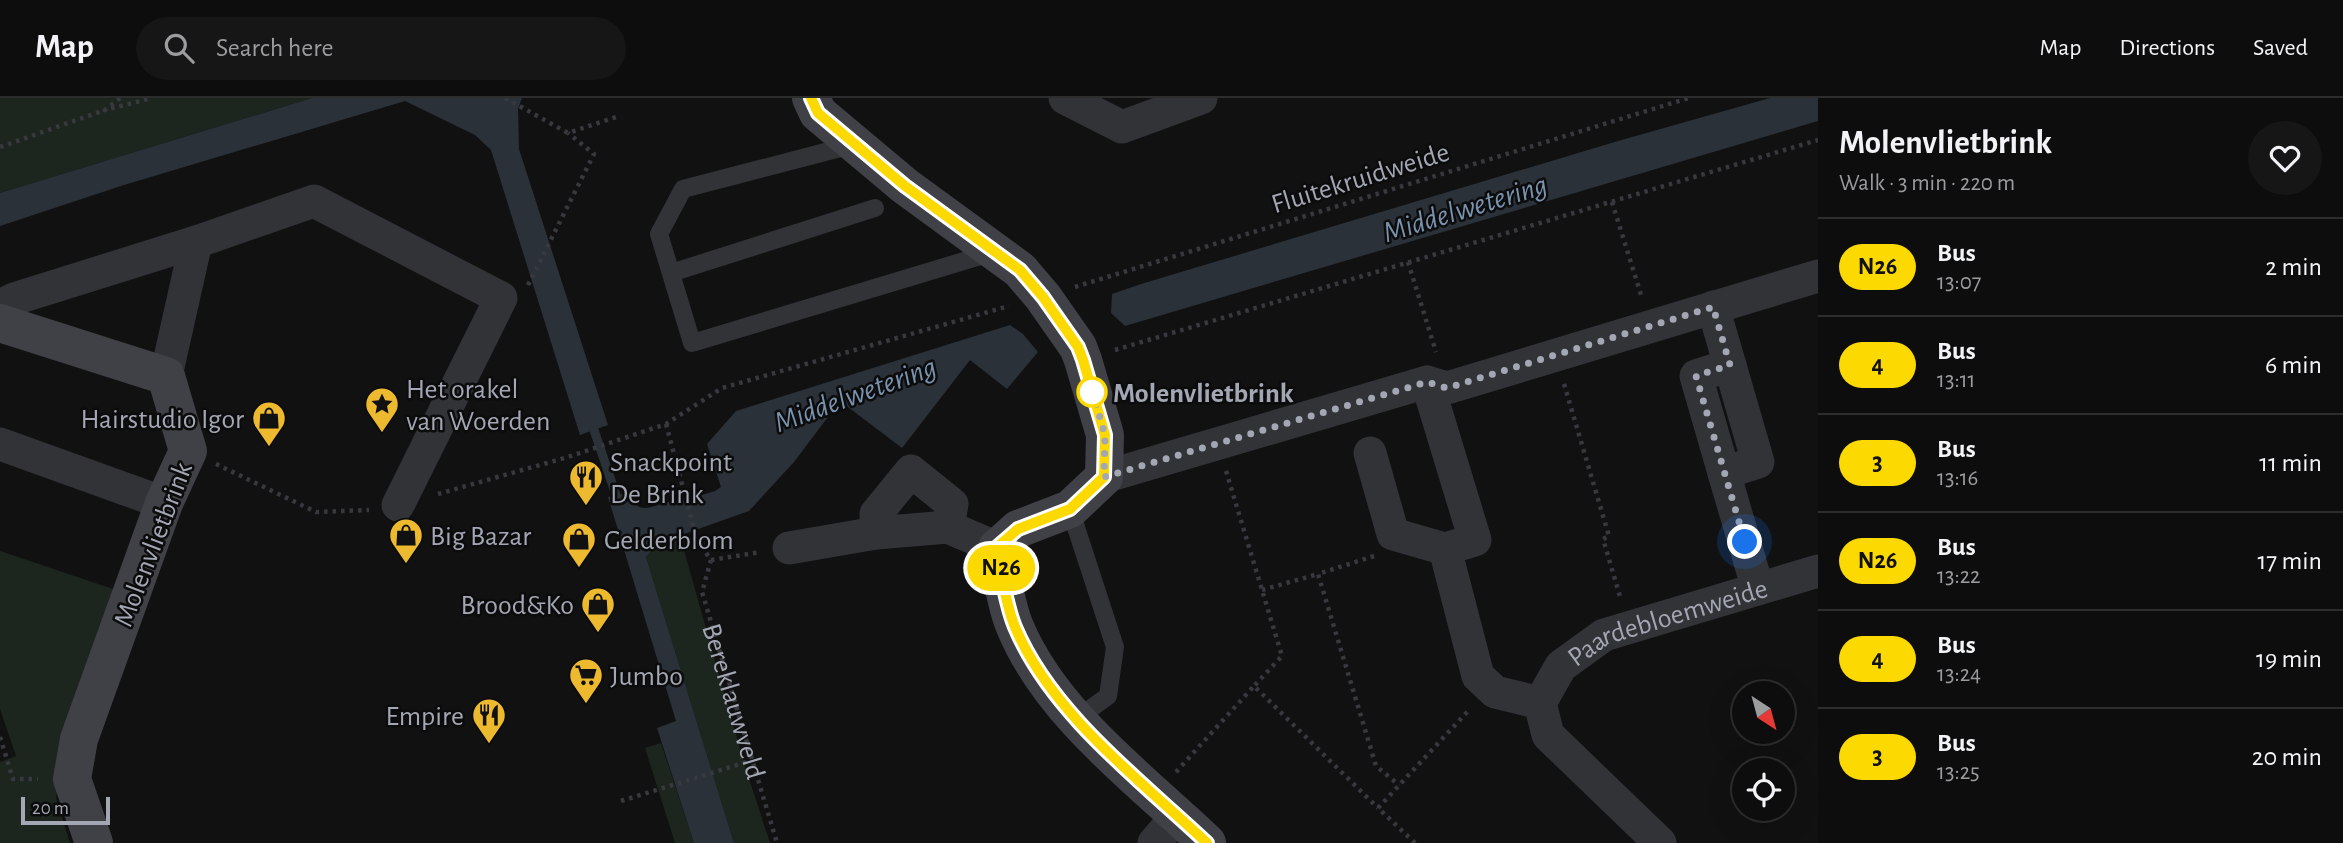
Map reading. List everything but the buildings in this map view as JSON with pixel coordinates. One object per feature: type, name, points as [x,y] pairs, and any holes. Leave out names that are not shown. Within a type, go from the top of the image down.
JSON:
[{"type":"street","points":[[811,98],[818,113],[855,144],[890,197],[995,251],[1020,270],[1043,297],[1078,347],[1083,360],[1105,435],[1104,477]]},
{"type":"street","points":[[1065,98],[1122,127],[1201,98]]},
{"type":"street","points":[[0,306],[14,299],[196,242],[314,201],[501,298],[398,505]]},
{"type":"street","name":"Molenvlietbrink","points":[[94,843],[72,779],[79,739],[164,503],[188,451],[166,376],[196,242]]},
{"type":"street","points":[[996,548],[1018,529],[1070,509],[1104,477],[1218,443],[1555,354],[1818,276]]},
{"type":"street","points":[[1713,307],[1758,462],[1724,473],[1758,589]]},
{"type":"street","points":[[0,323],[166,376]]},
{"type":"street","points":[[1370,453],[1393,534],[1445,549],[1475,540],[1437,385]]},
{"type":"street","points":[[0,444],[164,503]]},
{"type":"street","points":[[876,533],[876,514],[912,471],[952,504],[948,527]]},
{"type":"street","points":[[789,548],[876,533],[948,527],[996,548]]},
{"type":"street","points":[[996,548],[1014,625],[1033,663],[1075,720],[1163,818],[1207,843]]},
{"type":"street","points":[[1445,549],[1478,676],[1494,692],[1540,703],[1548,735],[1660,843]]},
{"type":"street","name":"Paardebloemweide","points":[[1540,703],[1561,666],[1604,635],[1818,571]]},
{"type":"lane","points":[[855,144],[683,189],[659,234],[692,343],[995,251]]},
{"type":"lane","points":[[671,273],[890,197]]},
{"type":"lane","points":[[1070,509],[1115,647],[1108,696],[1075,720]]},
{"type":"path","points":[[105,110],[120,98]]},
{"type":"path","points":[[0,147],[105,110],[152,98]]},
{"type":"path","points":[[505,98],[568,133],[594,155],[530,281]]},
{"type":"path","name":"Fluitekruidweide","points":[[666,424],[722,388],[1043,297],[1689,98]]},
{"type":"path","points":[[568,133],[616,117]]},
{"type":"path","points":[[1083,360],[1818,140]]},
{"type":"path","points":[[1612,202],[1651,325]]},
{"type":"path","points":[[1408,262],[1437,385]]},
{"type":"path","points":[[1555,354],[1609,536],[1603,538],[1630,627]]},
{"type":"path","points":[[568,457],[666,424],[697,540],[711,560],[789,548]]},
{"type":"path","points":[[1163,818],[1254,686],[1282,656],[1218,443]]},
{"type":"path","points":[[1262,590],[1392,550],[1393,534]]},
{"type":"path","name":"Bereklauwveld","points":[[711,560],[702,592],[750,761],[777,843]]},
{"type":"path","points":[[1318,574],[1376,766],[1399,785]]},
{"type":"path","points":[[1254,686],[1415,843]]},
{"type":"path","points":[[1378,808],[1490,688]]},
{"type":"path","points":[[0,737],[13,779],[72,779]]},
{"type":"path","points":[[621,801],[750,761]]},
{"type":"shaded area","points":[[0,98],[312,98],[0,193]]},
{"type":"shaded area","points":[[680,536],[744,763],[770,843],[734,843],[646,557],[656,544]]},
{"type":"shaded area","points":[[0,551],[119,591],[64,752],[56,798],[70,843],[0,843],[0,762],[16,756],[0,709]]},
{"type":"shaded area","points":[[661,743],[694,843],[675,843],[645,748]]},
{"type":"water","points":[[312,98],[522,98],[518,109],[519,149],[608,425],[580,435],[491,150],[475,135],[405,101],[124,185],[0,226],[0,193]]},
{"type":"water","name":"Middelwetering","points":[[1770,98],[1818,98],[1818,121],[1125,326],[1111,313],[1112,294],[1141,284]]},
{"type":"water","name":"Middelwetering","points":[[1010,325],[1023,334],[1038,352],[1007,389],[970,360],[902,448],[840,401],[794,462],[749,511],[656,544],[646,557],[734,843],[694,843],[657,728],[676,721],[608,497],[627,493],[636,505],[644,508],[668,502],[672,504],[715,491],[721,487],[707,444],[736,411]]},
{"type":"waterway","points":[[594,430],[616,495]]},
{"type":"bus line","name":"N26","points":[[811,98],[818,113],[905,186],[1020,270],[1043,297],[1078,347],[1105,435],[1104,477],[1070,509],[1018,529],[996,548],[1014,625],[1033,663],[1075,720],[1207,843]]},
{"type":"place","name":"Molenvlietbrink","points":[[1092,392]]},
{"type":"place","name":"Het orakel van Woerden","points":[[382,434]]},
{"type":"place","name":"Hairstudio Igor","points":[[269,448]]},
{"type":"place","name":"Snackpoint De Brink","points":[[586,507]]},
{"type":"place","name":"Big Bazar","points":[[406,565]]},
{"type":"place","name":"Gelderblom","points":[[579,569]]},
{"type":"place","name":"Brood&Ko","points":[[598,634]]},
{"type":"place","name":"Jumbo","points":[[586,705]]},
{"type":"place","name":"Empire","points":[[489,745]]},
{"type":"route","points":[[1092,392],[1091,386],[1105,435],[1104,477],[1427,382],[1447,388],[1713,307],[1730,365],[1696,376],[1745,542]]}]
